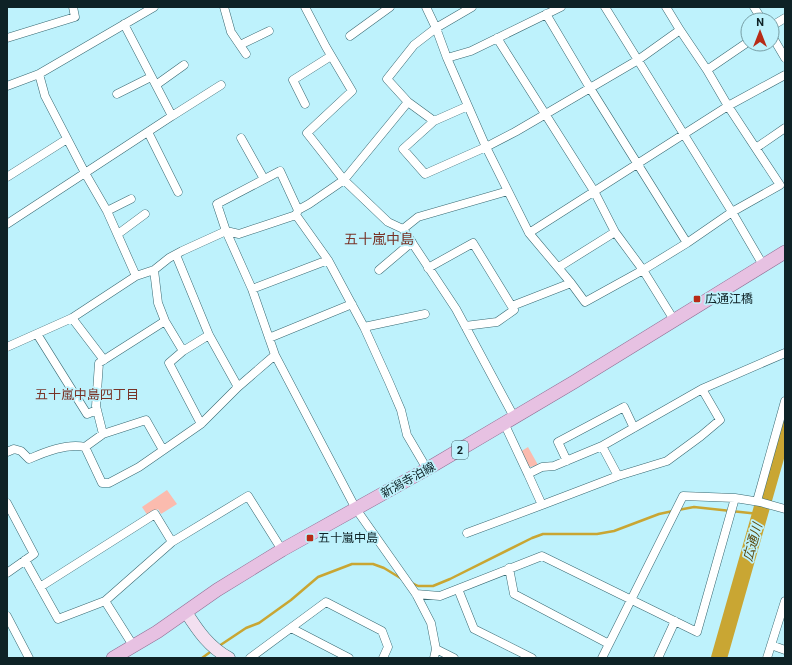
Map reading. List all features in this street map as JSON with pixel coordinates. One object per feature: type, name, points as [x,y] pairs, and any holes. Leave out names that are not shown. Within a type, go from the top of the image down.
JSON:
[{"type":"main road","name":"新潟寺泊線","points":[[113,658],[134,647],[217,590],[282,550],[427,469],[785,252]]},
{"type":"street","points":[[7,38],[75,17],[73,7]]},
{"type":"street","points":[[7,86],[39,74],[154,7]]},
{"type":"street","points":[[224,7],[231,32],[246,54]]},
{"type":"street","points":[[305,7],[352,92],[307,133],[344,180],[388,222],[403,229],[456,309],[509,420],[528,474],[542,505]]},
{"type":"street","points":[[350,36],[390,7]]},
{"type":"street","points":[[426,7],[486,147],[529,233],[559,267],[585,302],[643,270],[687,243],[732,212],[783,183],[756,148],[728,106],[707,70],[666,7]]},
{"type":"street","points":[[434,121],[408,102],[387,79],[414,45],[436,28],[472,7]]},
{"type":"street","points":[[447,58],[471,51],[561,7]]},
{"type":"street","points":[[605,7],[732,212],[763,265]]},
{"type":"street","points":[[546,14],[590,88],[687,243]]},
{"type":"street","points":[[124,24],[172,116]]},
{"type":"street","points":[[468,106],[434,121],[403,149],[426,174],[486,147],[545,114],[638,60],[680,30]]},
{"type":"street","points":[[240,44],[269,31]]},
{"type":"street","points":[[497,38],[594,191],[615,232],[643,270],[674,320]]},
{"type":"street","points":[[707,70],[740,47]]},
{"type":"street","points":[[305,104],[294,80],[331,56]]},
{"type":"street","points":[[156,85],[184,65]]},
{"type":"street","points":[[39,74],[45,96],[85,173],[107,211],[136,276]]},
{"type":"street","points":[[529,233],[728,106],[785,75]]},
{"type":"street","points":[[117,94],[152,77]]},
{"type":"street","points":[[8,220],[85,173],[221,86]]},
{"type":"street","points":[[7,347],[72,318],[136,276],[154,270],[176,255],[226,231],[239,234],[297,213],[344,180],[408,102]]},
{"type":"street","points":[[756,148],[785,128]]},
{"type":"street","points":[[148,132],[178,192]]},
{"type":"street","points":[[242,138],[264,179]]},
{"type":"street","points":[[7,177],[67,139]]},
{"type":"street","points":[[427,469],[407,435],[405,424],[395,396],[364,327],[328,260],[297,213],[280,171],[216,204],[226,231],[252,289],[275,355],[356,509],[416,594],[431,623],[436,649],[434,658]]},
{"type":"street","points":[[403,229],[418,217],[508,191]]},
{"type":"street","points":[[107,211],[131,199]]},
{"type":"street","points":[[118,234],[145,214]]},
{"type":"street","points":[[559,267],[615,232]]},
{"type":"street","points":[[379,270],[412,242]]},
{"type":"street","points":[[428,268],[473,243],[514,310],[497,322],[465,326]]},
{"type":"street","points":[[176,255],[210,335],[238,387]]},
{"type":"street","points":[[252,289],[328,260]]},
{"type":"street","points":[[154,270],[158,303],[165,321],[183,351]]},
{"type":"street","points":[[512,306],[571,282]]},
{"type":"street","points":[[269,338],[352,304]]},
{"type":"street","points":[[364,327],[425,314]]},
{"type":"street","points":[[72,318],[104,360]]},
{"type":"street","points":[[103,434],[96,406],[99,363],[165,321]]},
{"type":"street","points":[[37,334],[88,414],[97,410]]},
{"type":"street","points":[[201,424],[169,363],[183,351],[210,335]]},
{"type":"street","points":[[528,474],[542,467],[554,466],[602,446],[702,389],[785,353]]},
{"type":"street","points":[[85,447],[102,483],[109,483],[139,467],[201,424],[238,387],[275,355]]},
{"type":"street","points":[[467,533],[618,476],[667,461],[720,420],[702,389]]},
{"type":"street","points":[[758,502],[785,401]]},
{"type":"street","points":[[567,461],[558,442],[624,407],[634,428]]},
{"type":"street","points":[[7,452],[14,448],[21,451],[28,460],[65,447],[85,447],[103,434],[146,420],[163,450]]},
{"type":"street","points":[[602,446],[618,476]]},
{"type":"street","points":[[25,560],[58,619],[105,601],[172,542],[248,496],[282,550]]},
{"type":"street","points":[[602,658],[683,496],[735,498],[758,502],[785,510]]},
{"type":"street","points":[[416,594],[440,596],[542,556],[698,632],[735,498]]},
{"type":"street","points":[[7,503],[34,554],[7,573]]},
{"type":"street","points":[[40,587],[155,514],[172,542]]},
{"type":"street","points":[[509,568],[514,594],[609,644]]},
{"type":"street","points":[[458,589],[474,629],[532,658]]},
{"type":"street","points":[[105,601],[134,647]]},
{"type":"street","points":[[767,658],[785,601]]},
{"type":"street","points":[[250,658],[326,602],[382,631],[388,647],[383,658]]},
{"type":"street","points":[[186,612],[200,635],[210,645],[229,658]]},
{"type":"street","points":[[7,616],[29,658]]},
{"type":"street","points":[[658,658],[675,621]]},
{"type":"street","points":[[291,628],[349,658]]},
{"type":"street","points":[[771,645],[785,650]]},
{"type":"street","points":[[436,649],[454,658]]},
{"type":"shaded area","points":[[528,447],[538,465],[530,467],[525,462],[520,452]]},
{"type":"shaded area","points":[[167,490],[177,504],[161,514],[158,509],[148,516],[142,507]]},
{"type":"waterway","name":"広通川","points":[[719,658],[785,426]]},
{"type":"waterway","points":[[678,510],[694,507],[759,514]]},
{"type":"waterway","points":[[412,583],[418,586],[433,586],[543,534],[597,534],[614,531],[659,514],[673,511]]},
{"type":"waterway","points":[[219,646],[246,628],[259,623],[291,600],[318,577],[352,564],[373,564],[384,568],[402,579]]},
{"type":"waterway","points":[[202,658],[213,650]]},
{"type":"place","name":"広通江橋","points":[[697,299]]},
{"type":"place","name":"五十嵐中島","points":[[310,538]]},
{"type":"district","name":"五十嵐中島","points":[[379,239]]},
{"type":"district","name":"五十嵐中島四丁目","points":[[87,394]]}]
